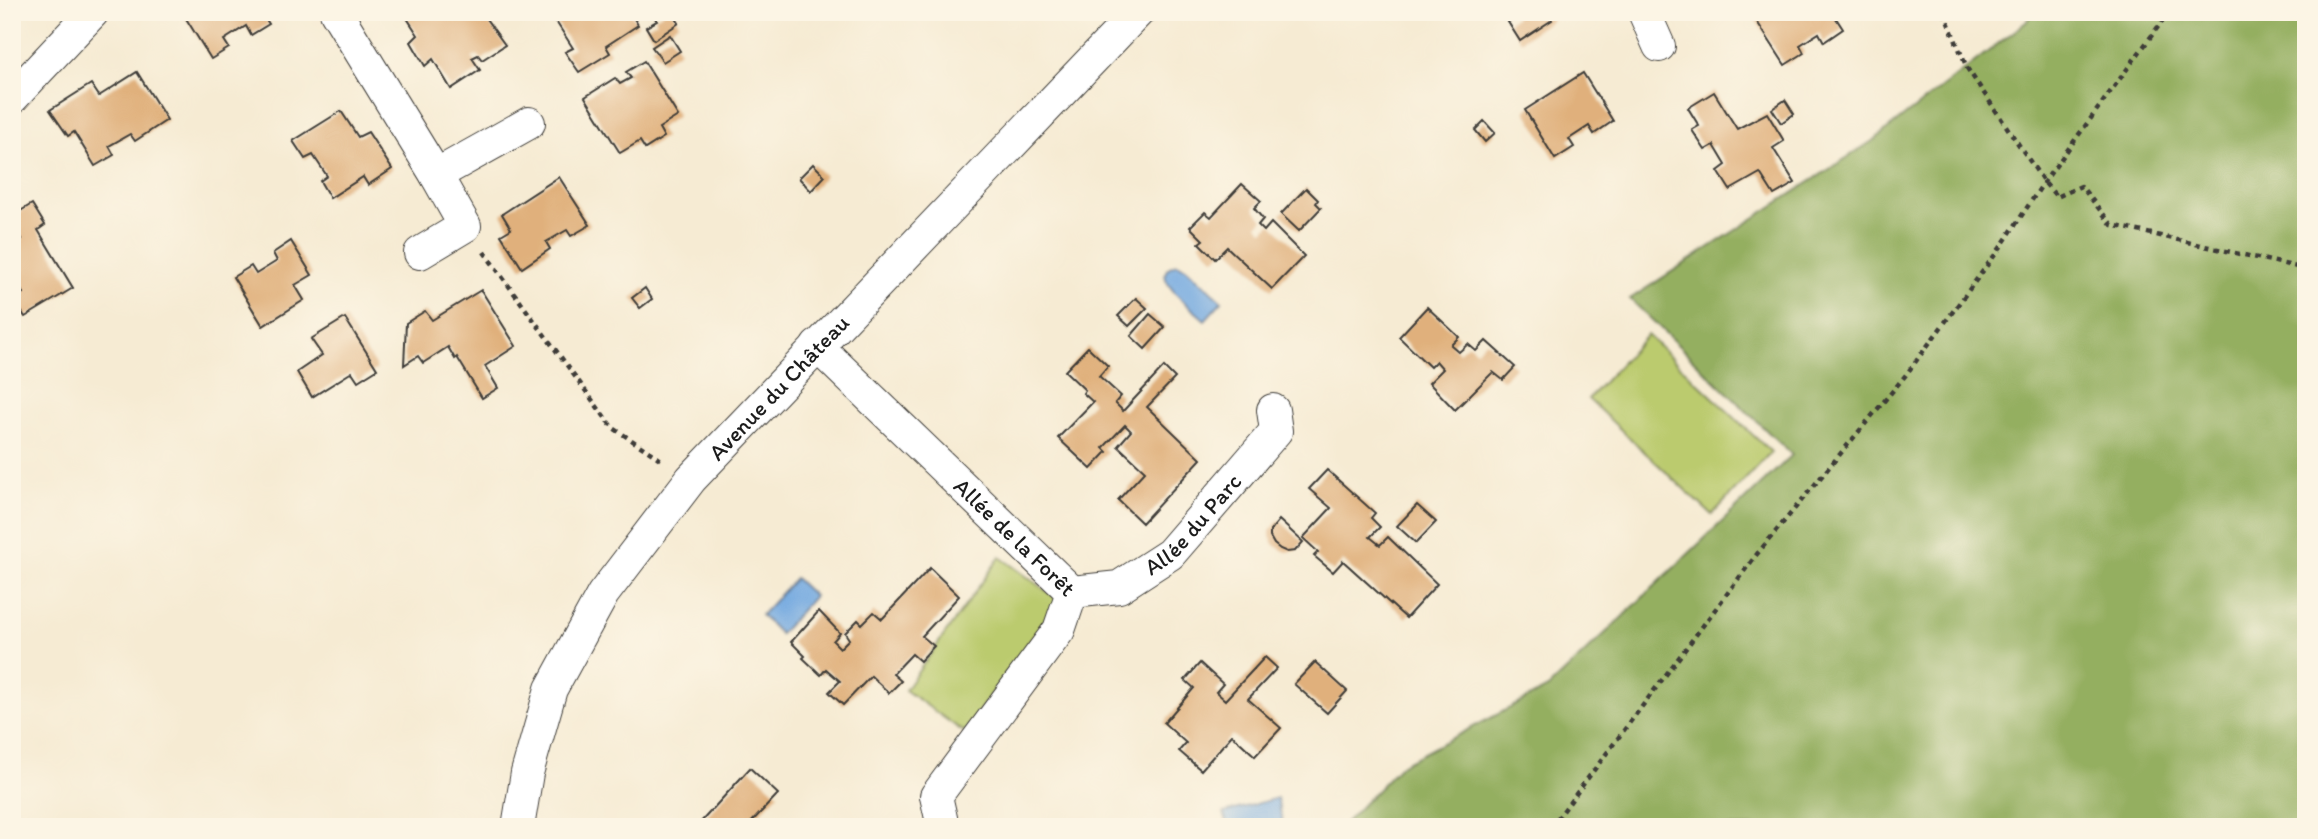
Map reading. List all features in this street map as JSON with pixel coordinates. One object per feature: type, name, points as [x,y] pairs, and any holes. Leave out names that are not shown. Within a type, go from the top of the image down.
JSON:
[{"type":"street","points":[[12,98],[93,12]]},
{"type":"street","points":[[336,12],[436,175],[464,226],[420,253]]},
{"type":"street","name":"Avenue du Château","points":[[518,827],[527,773],[551,689],[603,594],[691,479],[1138,12]]},
{"type":"street","points":[[1644,12],[1659,46]]},
{"type":"street","points":[[436,175],[529,123]]},
{"type":"street","name":"Allée de la Forêt","points":[[817,346],[1072,592],[1059,629],[936,796],[943,827]]},
{"type":"street","name":"Allée du Parc","points":[[1072,592],[1119,587],[1170,554],[1276,431],[1273,410]]},
{"type":"path","points":[[1944,12],[1967,68],[2057,197],[2081,186],[2112,225],[2306,269]]},
{"type":"path","points":[[1550,827],[1757,554],[1905,376],[2169,12]]},
{"type":"path","points":[[464,226],[612,426],[691,479]]},
{"type":"green space","points":[[2034,12],[2306,12],[2306,827],[1341,827],[1402,764],[1548,688],[1792,455],[1630,299],[1874,140],[2026,22]]},
{"type":"green space","points":[[1647,335],[1771,452],[1712,515],[1588,399]]},
{"type":"green space","points":[[1000,557],[1059,600],[964,732],[905,690]]},
{"type":"water","points":[[1177,264],[1186,268],[1222,301],[1205,320],[1174,292],[1168,283],[1165,275],[1168,269]]},
{"type":"water","points":[[795,578],[814,596],[780,634],[761,615]]},
{"type":"water","points":[[1277,798],[1283,823],[1269,827],[1228,827],[1224,813]]},
{"type":"building","points":[[182,12],[261,12],[269,24],[251,35],[246,26],[224,40],[229,48],[211,59]]},
{"type":"building","points":[[417,12],[471,12],[472,15],[481,12],[505,45],[482,60],[478,55],[472,58],[480,70],[451,89],[433,59],[425,66],[411,42],[418,35],[407,18]]},
{"type":"building","points":[[630,12],[638,25],[606,46],[610,53],[579,72],[565,52],[573,48],[551,14]]},
{"type":"building","points":[[665,12],[672,12],[679,23],[654,40],[646,27],[657,21],[655,18]]},
{"type":"building","points":[[1513,12],[1547,12],[1552,20],[1520,41],[1508,22],[1516,17]]},
{"type":"building","points":[[1762,12],[1832,12],[1843,29],[1824,42],[1819,33],[1800,45],[1804,53],[1785,65],[1754,17]]},
{"type":"building","points":[[670,35],[680,51],[663,62],[652,47]]},
{"type":"building","points":[[644,61],[678,116],[659,128],[664,137],[645,149],[640,141],[620,153],[585,97],[615,78],[620,84],[631,78],[626,72]]},
{"type":"building","points":[[137,72],[167,120],[135,141],[130,134],[109,146],[114,155],[95,166],[74,132],[68,136],[50,110],[91,84],[99,96]]},
{"type":"building","points":[[1583,73],[1613,121],[1594,134],[1589,126],[1569,139],[1574,147],[1555,159],[1525,110]]},
{"type":"building","points":[[1714,92],[1737,129],[1767,113],[1784,141],[1773,148],[1795,183],[1774,195],[1760,173],[1730,190],[1718,171],[1726,165],[1714,145],[1705,150],[1692,130],[1699,126],[1688,108]]},
{"type":"building","points":[[1785,100],[1794,114],[1781,123],[1772,109]]},
{"type":"building","points":[[341,111],[358,137],[368,132],[392,169],[368,185],[363,177],[330,198],[320,181],[327,176],[313,155],[305,159],[293,141]]},
{"type":"building","points":[[1484,121],[1495,133],[1485,142],[1475,130]]},
{"type":"building","points":[[813,164],[825,176],[811,191],[799,178]]},
{"type":"building","points":[[559,177],[590,225],[571,236],[567,230],[546,242],[550,249],[522,268],[501,235],[511,229],[502,214]]},
{"type":"building","points":[[1242,184],[1261,201],[1254,208],[1263,219],[1258,225],[1264,231],[1271,223],[1304,256],[1272,289],[1227,247],[1215,259],[1199,243],[1203,240],[1190,227],[1205,212],[1211,217]]},
{"type":"building","points":[[1306,188],[1318,200],[1316,203],[1321,208],[1299,231],[1281,214]]},
{"type":"building","points":[[32,204],[45,225],[38,230],[73,288],[25,317],[13,298],[23,293],[12,276],[12,245],[22,239],[12,222],[12,216]]},
{"type":"building","points":[[291,241],[312,275],[295,285],[304,300],[263,326],[233,277],[251,266],[256,274],[277,261],[273,253]]},
{"type":"building","points":[[645,288],[652,299],[640,308],[632,298]]},
{"type":"building","points":[[481,290],[516,346],[485,366],[498,388],[482,398],[448,347],[423,363],[418,356],[404,365],[406,323],[425,311],[432,320]]},
{"type":"building","points":[[1136,298],[1147,308],[1129,326],[1118,316]]},
{"type":"building","points":[[1427,307],[1459,337],[1451,345],[1459,352],[1468,344],[1476,351],[1486,341],[1515,367],[1503,380],[1493,372],[1455,410],[1429,383],[1443,369],[1436,361],[1430,367],[1399,337]]},
{"type":"building","points":[[1150,314],[1165,327],[1145,349],[1131,336]]},
{"type":"building","points":[[345,318],[377,369],[358,381],[352,372],[312,397],[297,372],[322,355],[311,339]]},
{"type":"building","points":[[1088,347],[1108,366],[1099,376],[1121,396],[1115,403],[1123,411],[1164,367],[1175,378],[1147,407],[1201,459],[1142,523],[1118,500],[1145,471],[1118,446],[1131,431],[1125,425],[1103,448],[1107,452],[1091,469],[1058,438],[1093,402],[1083,393],[1085,390],[1065,371]]},
{"type":"building","points":[[1327,470],[1375,513],[1371,518],[1380,527],[1370,537],[1380,545],[1388,537],[1437,584],[1406,618],[1343,561],[1333,572],[1314,556],[1318,552],[1303,538],[1331,508],[1309,489]]},
{"type":"building","points":[[1417,505],[1436,522],[1416,543],[1397,526]]},
{"type":"building","points":[[1279,520],[1303,542],[1295,551],[1280,549],[1270,537],[1270,531]]},
{"type":"building","points":[[930,568],[959,596],[922,636],[934,646],[920,661],[912,654],[893,674],[901,681],[889,693],[871,676],[843,705],[829,692],[840,681],[826,669],[821,675],[791,642],[819,611],[840,633],[833,641],[840,648],[849,639],[845,633],[858,620],[862,624],[874,612],[882,619]]},
{"type":"building","points":[[1265,657],[1277,668],[1248,699],[1281,728],[1255,756],[1232,735],[1201,770],[1179,751],[1186,743],[1164,723],[1194,688],[1185,680],[1200,663],[1223,684],[1216,692],[1225,700]]},
{"type":"building","points":[[1315,662],[1347,691],[1327,713],[1294,684]]},
{"type":"building","points":[[750,768],[778,794],[747,827],[705,827],[700,823]]}]
